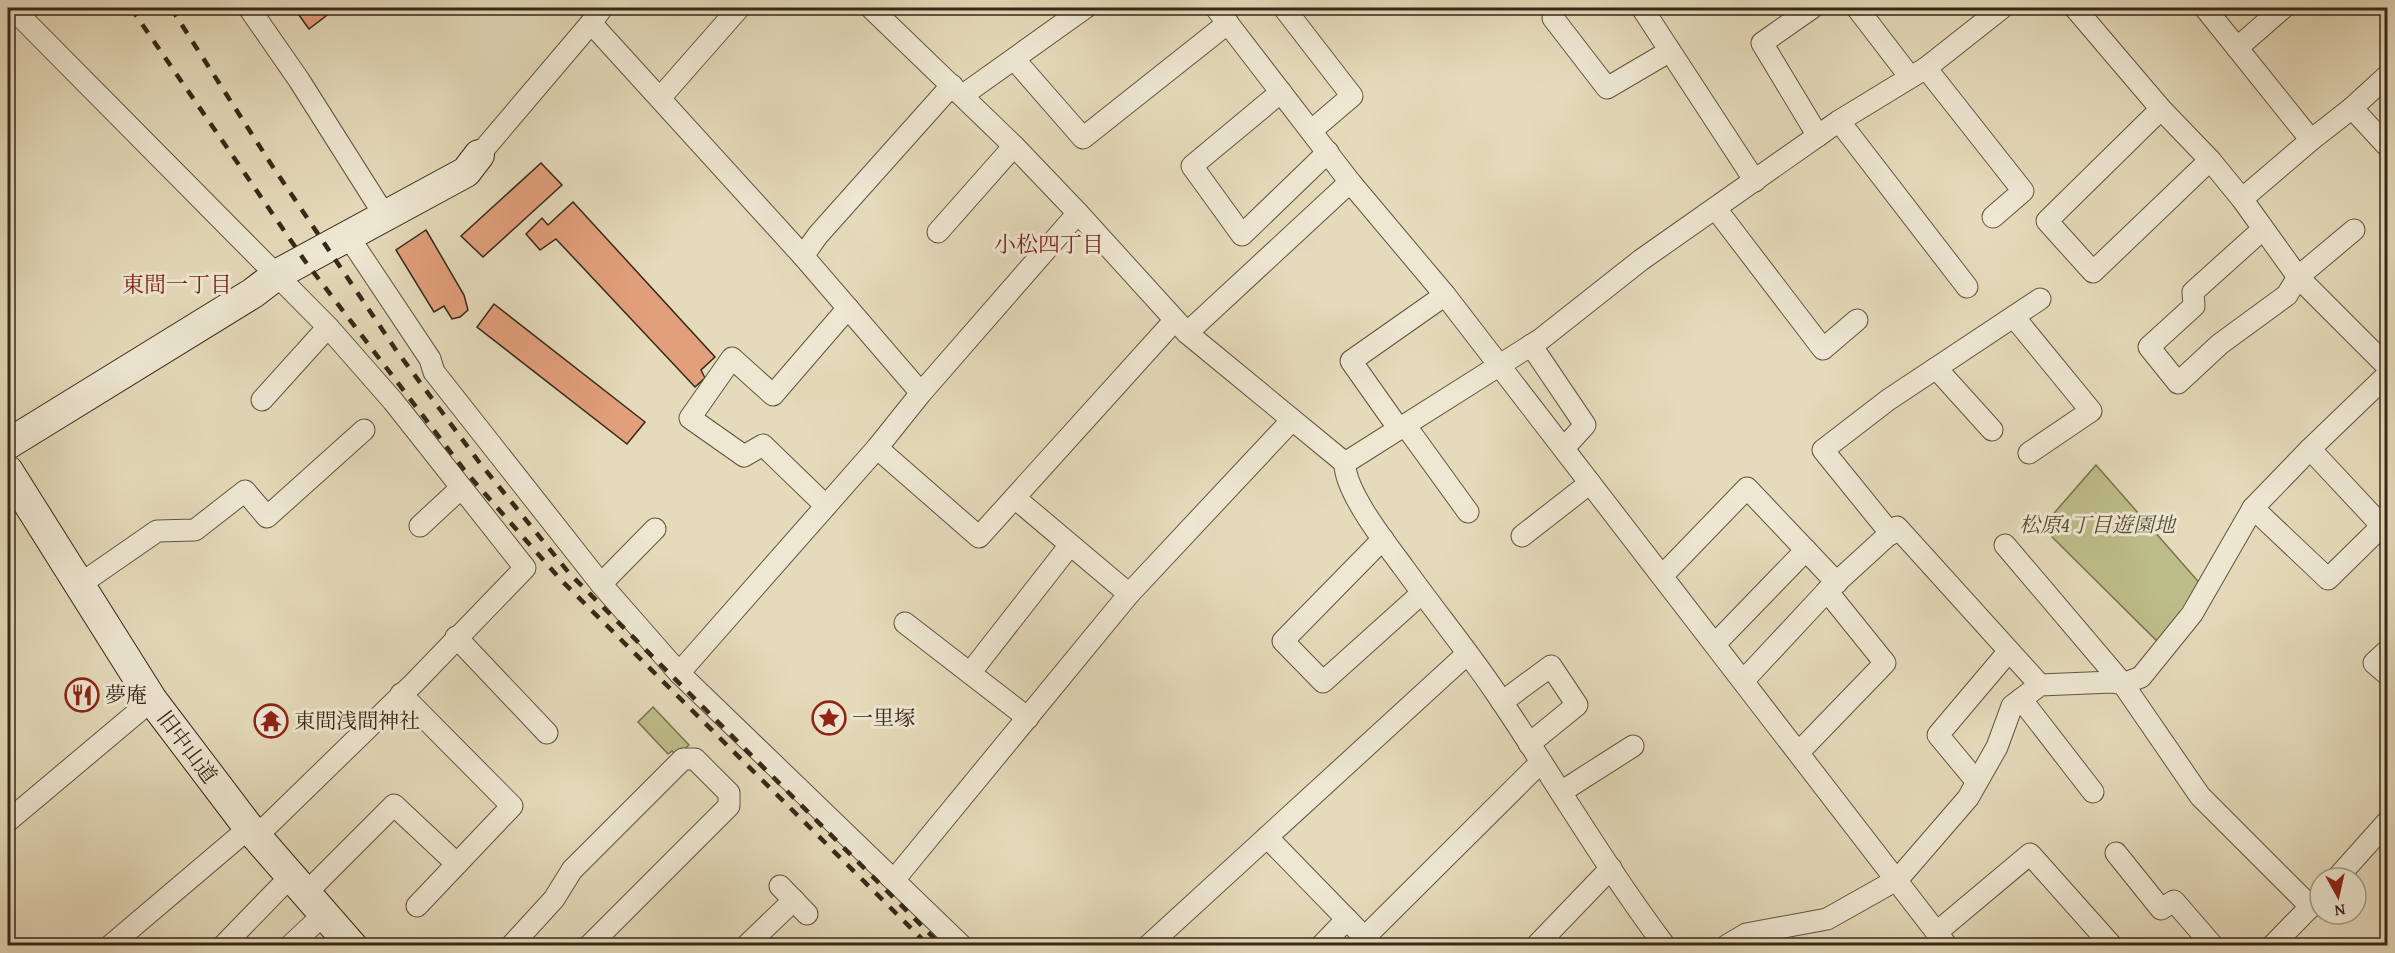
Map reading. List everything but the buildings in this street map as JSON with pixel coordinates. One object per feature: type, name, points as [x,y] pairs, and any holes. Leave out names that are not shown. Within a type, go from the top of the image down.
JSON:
[{"type":"street","points":[[12,8],[328,327],[393,400],[525,568],[265,828],[249,828],[110,945]]},
{"type":"street","points":[[249,8],[385,216]]},
{"type":"street","points":[[660,98],[739,8]]},
{"type":"street","points":[[871,8],[1014,146],[1181,326],[1345,463]]},
{"type":"street","points":[[803,256],[818,235],[958,90],[1014,59],[1085,8]]},
{"type":"street","points":[[1284,8],[1352,96],[1311,131]]},
{"type":"street","points":[[1642,8],[1755,181]]},
{"type":"street","points":[[1857,8],[2023,191],[1993,217]]},
{"type":"street","points":[[1345,463],[1531,345],[1641,260],[1839,121],[1918,73],[2002,8]]},
{"type":"street","points":[[2075,8],[2161,109],[2210,160],[2242,199],[2298,277],[2388,367]]},
{"type":"street","points":[[2205,8],[2311,140]]},
{"type":"street","points":[[2237,48],[2283,8]]},
{"type":"street","points":[[1799,11],[1762,43],[1818,136]]},
{"type":"street","points":[[8,444],[253,293],[278,274],[466,172],[597,15],[660,98],[803,256],[921,393]]},
{"type":"street","points":[[1014,59],[1083,138],[1222,15],[1350,182],[1445,295],[1898,879],[1942,939],[2030,854],[2112,945]]},
{"type":"street","points":[[1553,18],[1607,88],[1670,51]]},
{"type":"street","points":[[2242,199],[2352,108],[2388,75]]},
{"type":"street","points":[[1281,92],[1192,166],[1242,235],[1328,152]]},
{"type":"street","points":[[2352,108],[2388,147]]},
{"type":"street","points":[[2161,109],[2047,222],[2093,272],[2210,160]]},
{"type":"street","points":[[1839,121],[1967,287]]},
{"type":"street","points":[[938,232],[1014,146]]},
{"type":"street","points":[[877,447],[979,537],[1181,326],[1350,182]]},
{"type":"street","points":[[1716,209],[1823,349],[1857,320]]},
{"type":"street","points":[[679,673],[1078,213]]},
{"type":"street","points":[[2263,229],[2193,292],[2194,306],[2149,347],[2178,383],[2220,344],[2288,295],[2298,277],[2354,230]]},
{"type":"street","points":[[348,236],[430,359],[434,372],[601,584],[679,673],[962,945]]},
{"type":"street","points":[[1445,295],[1351,361],[1468,512]]},
{"type":"street","points":[[1891,534],[1823,450],[1888,400],[2040,299]]},
{"type":"street","points":[[826,506],[763,445],[744,456],[690,418],[732,358],[773,395],[848,308]]},
{"type":"street","points":[[2014,316],[2091,411],[2029,453]]},
{"type":"street","points":[[262,400],[328,327]]},
{"type":"street","points":[[1531,345],[1585,425],[1564,448]]},
{"type":"street","points":[[1936,368],[1992,430]]},
{"type":"street","points":[[1726,945],[1827,919],[1898,879],[1968,798],[1997,747],[2012,706],[2040,685],[2112,682],[2123,684],[2141,677],[2192,614],[2253,508],[2310,449],[2388,375]]},
{"type":"street","points":[[894,880],[1130,594],[1292,420]]},
{"type":"street","points":[[80,585],[157,531],[195,530],[245,490],[267,517],[364,430]]},
{"type":"street","points":[[2253,508],[2328,579],[2382,526],[2310,449]]},
{"type":"street","points":[[1345,463],[1345,473],[1350,488],[1383,539],[1502,702],[1630,899],[1665,945]]},
{"type":"street","name":"旧中山道","points":[[8,471],[152,700],[249,828],[352,945]]},
{"type":"street","points":[[1522,536],[1590,483]]},
{"type":"street","points":[[420,526],[461,488]]},
{"type":"street","points":[[1662,576],[1747,488],[1806,550],[1885,663],[1799,752]]},
{"type":"street","points":[[1015,498],[1130,594]]},
{"type":"street","points":[[1744,680],[1832,587],[1897,527],[2040,685]]},
{"type":"street","points":[[601,584],[655,529]]},
{"type":"street","points":[[1383,539],[1283,641],[1323,682],[1422,592]]},
{"type":"street","points":[[970,672],[1070,545]]},
{"type":"street","points":[[2005,545],[2123,684],[2200,796],[2308,896]]},
{"type":"street","points":[[1715,644],[1806,550]]},
{"type":"street","points":[[905,623],[1028,718]]},
{"type":"street","points":[[456,637],[547,733]]},
{"type":"street","points":[[2388,650],[2374,663],[2388,675]]},
{"type":"street","points":[[1977,782],[1938,735],[2009,651]]},
{"type":"street","points":[[1148,945],[1467,654]]},
{"type":"street","points":[[1502,702],[1551,666],[1577,705],[1529,744]]},
{"type":"street","points":[[401,694],[512,806],[417,906]]},
{"type":"street","points":[[2021,699],[2093,792]]},
{"type":"street","points":[[8,821],[152,700]]},
{"type":"street","points":[[1561,792],[1633,746]]},
{"type":"street","points":[[517,943],[554,899],[572,870],[683,759],[695,759],[729,793],[729,806],[590,945]]},
{"type":"street","points":[[1267,837],[1369,941],[1541,762]]},
{"type":"street","points":[[223,945],[307,894],[394,805],[457,864]]},
{"type":"street","points":[[2350,866],[2384,836]]},
{"type":"street","points":[[2116,854],[2161,909],[2174,900],[2213,945]]},
{"type":"street","points":[[1536,945],[1611,868]]},
{"type":"street","points":[[290,945],[307,894]]},
{"type":"street","points":[[746,945],[794,900]]},
{"type":"street","points":[[2272,945],[2308,909]]},
{"type":"street","points":[[1321,945],[1347,919]]},
{"type":"green space","name":"松原4丁目遊園地","points":[[2096,465],[2204,588],[2163,647],[2042,527]]},
{"type":"green space","points":[[653,707],[689,745],[677,756],[672,751],[668,754],[638,722]]},
{"type":"railway","points":[[131,8],[305,261],[465,471],[560,579],[929,946]]},
{"type":"railway","points":[[171,8],[271,164],[396,350],[479,462],[569,573],[942,946]]},
{"type":"place","name":"夢庵","points":[[82,695]]},
{"type":"place","name":"一里塚","points":[[829,718]]},
{"type":"place","name":"東間浅間神社","points":[[271,721]]},
{"type":"district","name":"小松四丁目","points":[[1049,244]]},
{"type":"district","name":"東間一丁目","points":[[177,284]]}]
